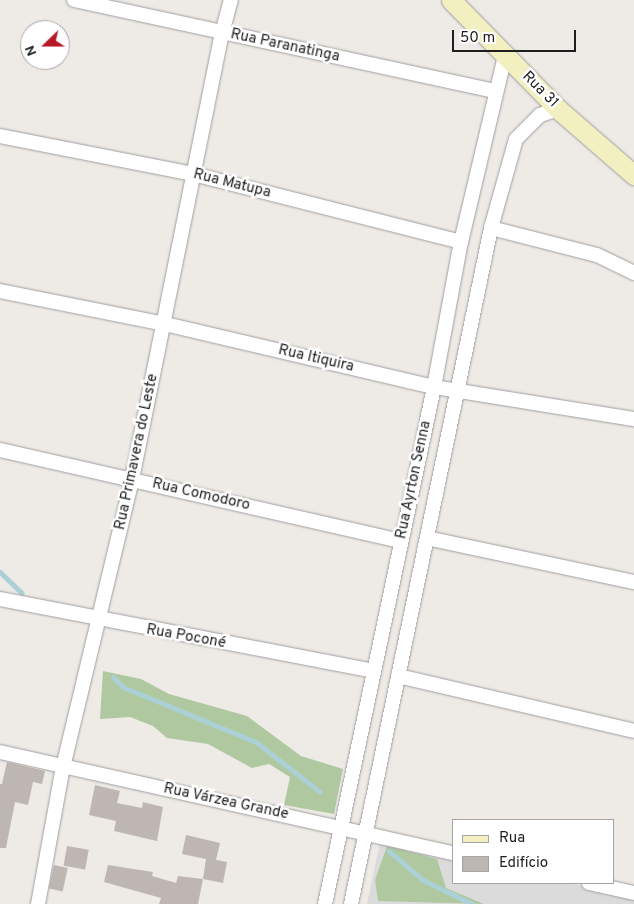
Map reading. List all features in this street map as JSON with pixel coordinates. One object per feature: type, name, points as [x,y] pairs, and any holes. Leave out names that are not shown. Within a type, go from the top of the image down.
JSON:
[{"type":"street","name":"Rua Paranatinga","points":[[74,0],[495,90]]},
{"type":"street","name":"Rua Primavera do Leste","points":[[38,904],[64,767],[132,479],[165,324],[222,33],[231,0]]},
{"type":"street","name":"Rua 31","points":[[451,0],[558,109],[634,175]]},
{"type":"street","name":"Rua Ayrton Senna","points":[[325,904],[434,387],[461,242],[495,90],[505,56]]},
{"type":"street","name":"Rua Ayrton Senna","points":[[351,904],[491,228],[516,139],[528,124],[558,109]]},
{"type":"street","name":"Rua Matupa","points":[[0,136],[193,174],[461,242]]},
{"type":"street","points":[[491,228],[597,255],[634,273]]},
{"type":"street","name":"Rua Itiquira","points":[[0,291],[165,324],[434,387],[634,419]]},
{"type":"street","name":"Rua Comodoro","points":[[0,450],[402,541]]},
{"type":"street","points":[[427,538],[634,582]]},
{"type":"street","name":"Rua Poconé","points":[[0,600],[99,621],[374,671]]},
{"type":"street","points":[[398,676],[634,732]]},
{"type":"street","name":"Rua Várzea Grande","points":[[0,752],[452,852]]},
{"type":"street","points":[[594,884],[634,893]]},
{"type":"shaded area","points":[[380,842],[452,857],[452,884],[575,884],[634,897],[634,904],[367,904]]},
{"type":"green space","points":[[103,671],[141,679],[169,694],[247,716],[301,756],[343,769],[334,814],[284,805],[290,777],[269,764],[252,768],[208,744],[167,738],[153,726],[130,717],[100,719]]},
{"type":"green space","points":[[387,846],[437,859],[446,888],[484,904],[378,901],[375,880]]},
{"type":"building","points":[[7,762],[45,771],[42,784],[33,782],[28,805],[15,802],[6,848],[0,848],[0,784],[2,784]]},
{"type":"building","points":[[95,785],[120,791],[117,803],[142,808],[143,802],[163,807],[157,841],[114,831],[116,821],[89,815]]},
{"type":"building","points":[[186,835],[220,843],[216,860],[227,862],[223,883],[203,879],[206,859],[182,854]]},
{"type":"building","points":[[67,846],[89,850],[85,870],[64,866]]},
{"type":"building","points":[[54,865],[68,868],[63,891],[49,888]]},
{"type":"building","points":[[108,865],[153,872],[152,876],[176,883],[178,876],[203,879],[198,904],[159,904],[161,898],[104,882]]},
{"type":"waterway","points":[[0,572],[22,593]]},
{"type":"waterway","points":[[113,677],[123,687],[256,742],[320,792]]},
{"type":"waterway","points":[[389,851],[423,880],[472,904]]}]
